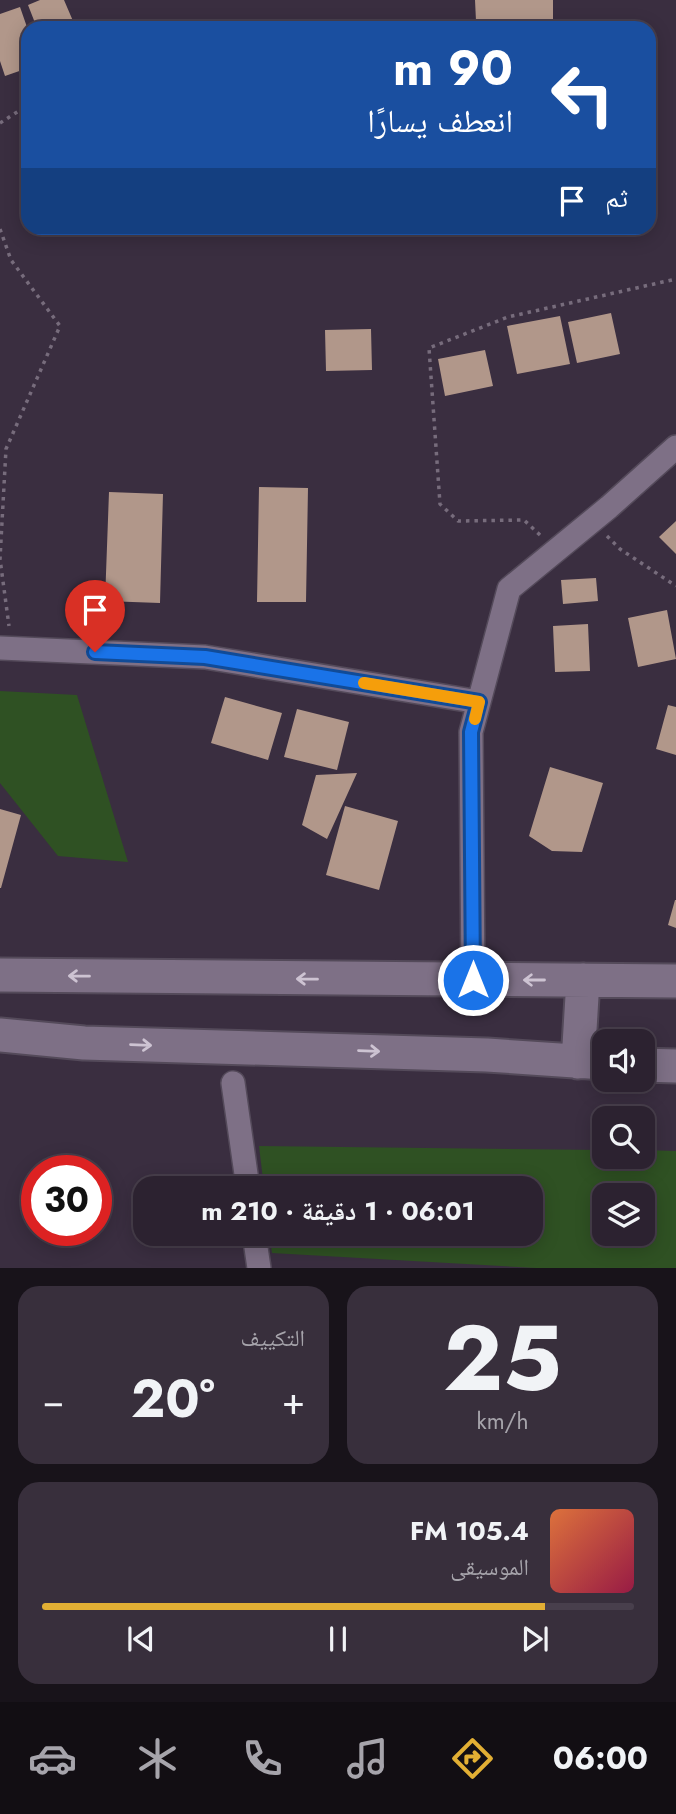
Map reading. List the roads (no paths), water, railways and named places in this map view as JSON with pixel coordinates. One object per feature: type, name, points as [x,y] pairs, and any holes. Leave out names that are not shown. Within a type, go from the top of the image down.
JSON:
[{"type":"main road","points":[[0,975],[676,981]]},
{"type":"main road","points":[[0,1035],[84,1043],[487,1055],[591,1062],[583,980]]},
{"type":"main road","points":[[655,1065],[676,1066]]},
{"type":"street","points":[[473,980],[471,732],[509,590],[593,521],[676,447]]},
{"type":"street","points":[[6,648],[205,657],[479,702]]},
{"type":"street","points":[[233,1083],[246,1176]]},
{"type":"street","points":[[256,1246],[259,1268]]}]
